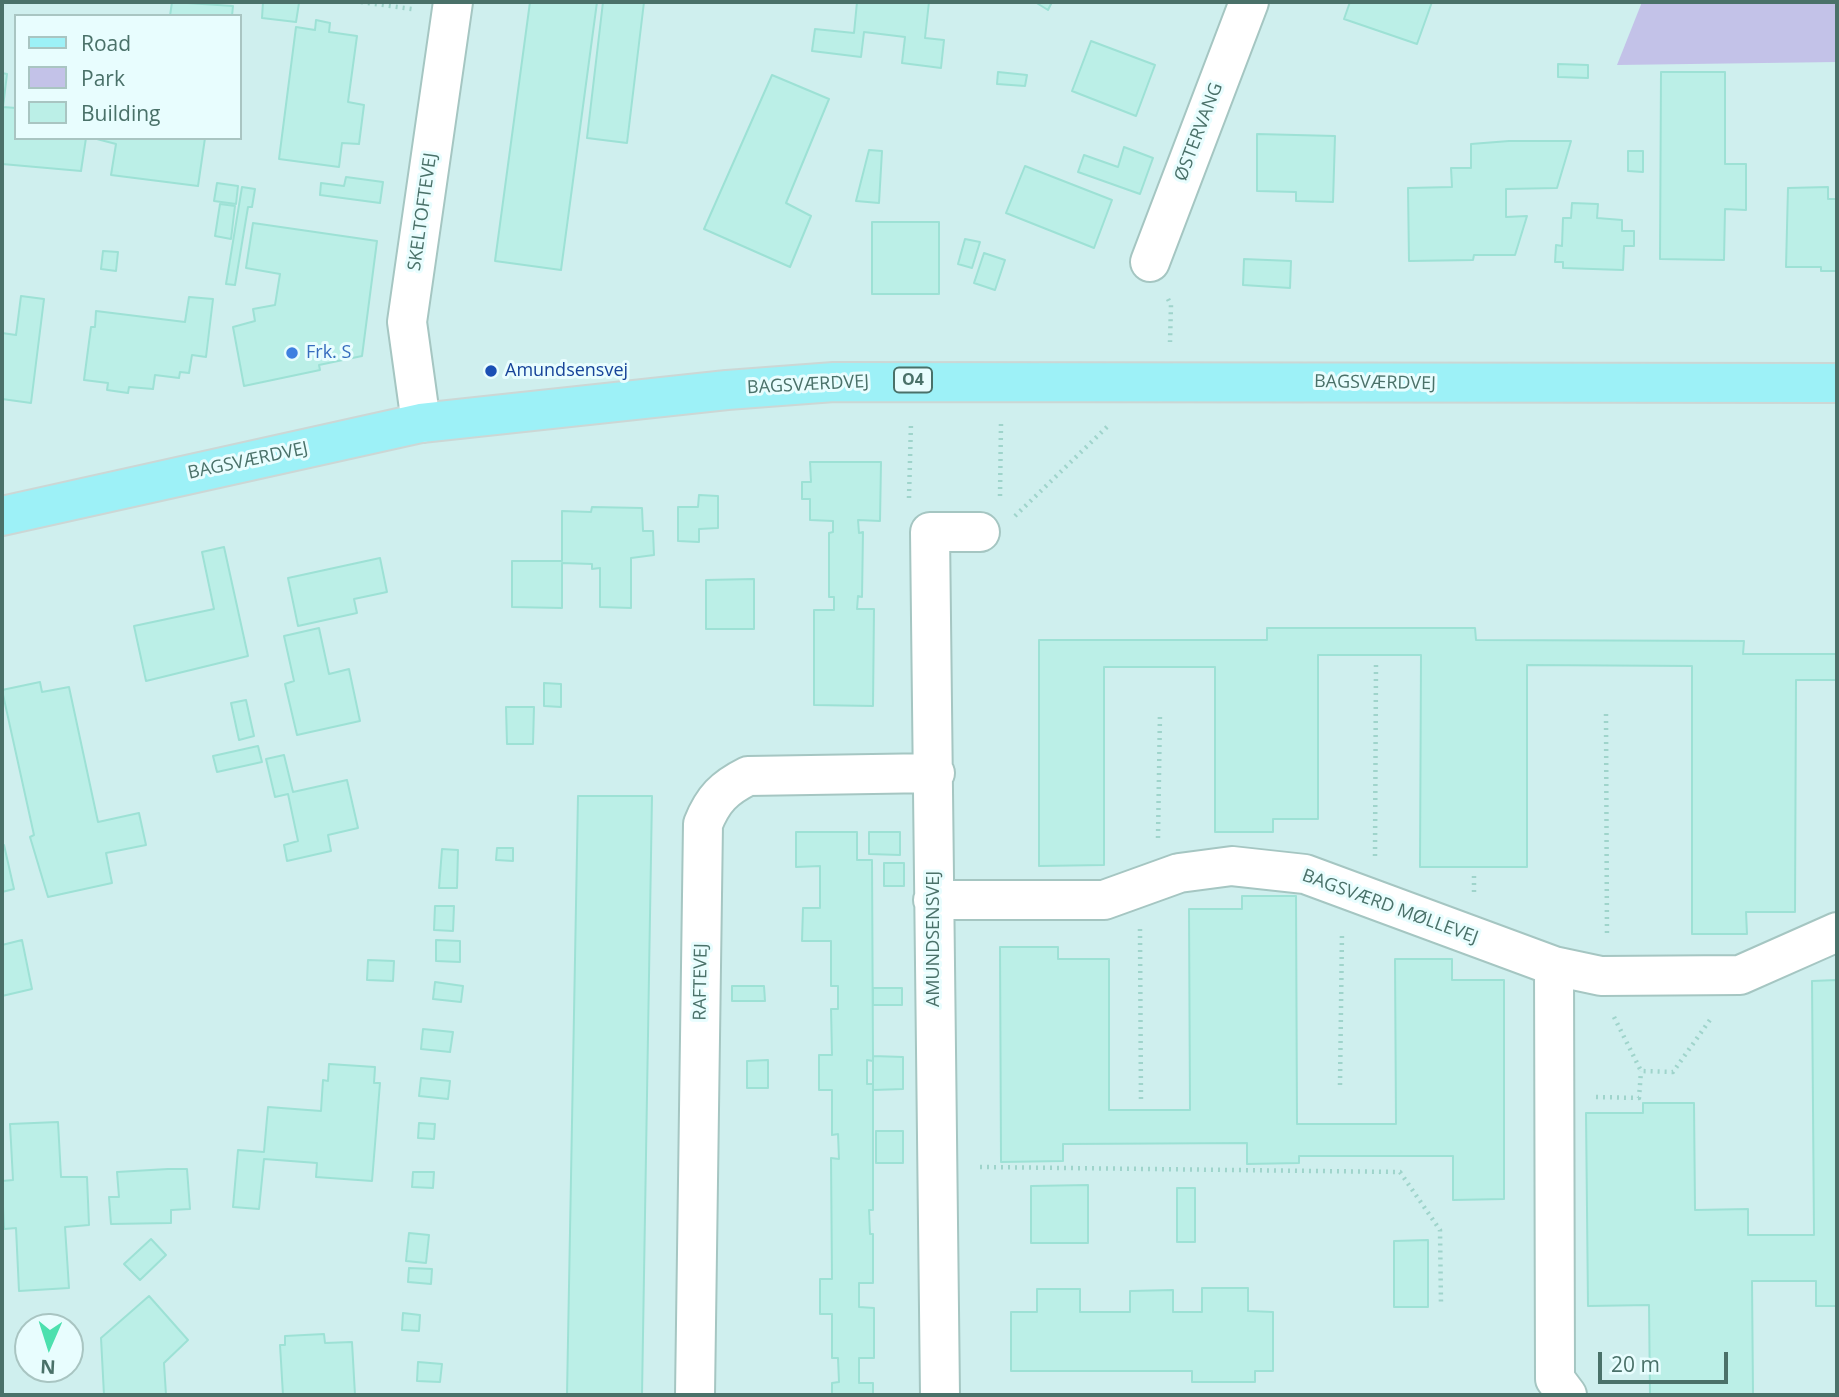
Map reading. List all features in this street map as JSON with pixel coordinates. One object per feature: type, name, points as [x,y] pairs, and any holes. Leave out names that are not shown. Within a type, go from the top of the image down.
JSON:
[{"type":"main road","name":"BAGSVÆRDVEJ","points":[[2,516],[421,423],[727,390],[911,380],[1837,383]]},
{"type":"street","name":"ØSTERVANG","points":[[1150,262],[1249,2]]},
{"type":"street","name":"SKELTOFTEVEJ","points":[[421,423],[407,323],[452,8]]},
{"type":"street","points":[[930,532],[990,532]]},
{"type":"street","name":"AMUNDSENSVEJ","points":[[930,532],[935,773],[933,900],[940,1395]]},
{"type":"street","name":"RAFTEVEJ","points":[[695,1395],[703,824],[711,803],[727,787],[748,776],[935,773]]},
{"type":"street","name":"BAGSVÆRD MØLLEVEJ","points":[[933,900],[1104,900],[1179,873],[1232,866],[1305,874],[1554,966],[1608,976],[1740,975],[1837,932]]},
{"type":"street","points":[[1554,966],[1555,1379],[1567,1395]]},
{"type":"path","points":[[361,2],[452,8]]},
{"type":"path","points":[[990,532],[1161,382],[1171,305],[1150,262]]},
{"type":"path","points":[[911,380],[909,532],[930,532]]},
{"type":"path","points":[[990,532],[1002,380]]},
{"type":"path","points":[[1340,1085],[1359,894],[1376,664]]},
{"type":"path","points":[[1141,1103],[1149,884],[1160,713]]},
{"type":"path","points":[[1591,1097],[1639,1098],[1641,1071],[1607,1003],[1605,714]]},
{"type":"path","points":[[1641,1071],[1673,1072],[1715,1012],[1717,975]]},
{"type":"path","points":[[937,1167],[1401,1172],[1440,1230],[1441,1306]]},
{"type":"shaded area","points":[[2,2],[1837,2],[1837,1395],[2,1395]]},
{"type":"green space","points":[[1642,2],[1837,2],[1837,62],[1617,65]]},
{"type":"building","points":[[172,2],[233,6],[232,14],[170,14]]},
{"type":"building","points":[[263,2],[299,3],[296,22],[262,18]]},
{"type":"building","points":[[530,2],[597,2],[561,270],[495,261]]},
{"type":"building","points":[[603,2],[644,2],[627,143],[587,138]]},
{"type":"building","points":[[857,2],[929,2],[925,38],[944,40],[941,68],[902,63],[905,37],[864,32],[861,57],[812,51],[815,29],[854,33]]},
{"type":"building","points":[[1035,2],[1052,2],[1048,10]]},
{"type":"building","points":[[1350,2],[1432,2],[1417,44],[1344,19]]},
{"type":"building","points":[[316,20],[330,23],[329,32],[357,36],[348,102],[364,105],[359,144],[342,143],[339,167],[279,159],[296,27],[315,30]]},
{"type":"building","points":[[1091,41],[1155,65],[1136,116],[1072,91]]},
{"type":"building","points":[[1558,64],[1588,65],[1588,78],[1558,77]]},
{"type":"building","points":[[998,72],[1027,75],[1025,86],[997,84]]},
{"type":"building","points":[[1661,72],[1725,72],[1725,164],[1746,164],[1746,210],[1725,209],[1724,260],[1660,259]]},
{"type":"building","points":[[2,73],[7,74],[3,107],[14,108],[14,140],[86,140],[81,171],[2,164]]},
{"type":"building","points":[[772,75],[829,99],[786,203],[811,216],[790,267],[704,229]]},
{"type":"building","points":[[1257,134],[1335,136],[1333,202],[1296,201],[1296,192],[1257,191]]},
{"type":"building","points":[[101,140],[205,140],[198,186],[111,175],[116,144]]},
{"type":"building","points":[[1571,141],[1557,188],[1506,189],[1506,217],[1527,216],[1515,255],[1474,255],[1473,260],[1409,261],[1408,188],[1452,187],[1451,168],[1471,168],[1471,144]]},
{"type":"building","points":[[1124,147],[1153,158],[1140,194],[1078,172],[1084,155],[1118,167]]},
{"type":"building","points":[[869,150],[882,151],[879,203],[856,201]]},
{"type":"building","points":[[1628,151],[1643,151],[1643,172],[1628,171]]},
{"type":"building","points":[[1025,166],[1112,200],[1094,248],[1006,213]]},
{"type":"building","points":[[346,177],[383,182],[380,203],[320,195],[321,183],[344,186]]},
{"type":"building","points":[[217,183],[238,186],[236,204],[214,201]]},
{"type":"building","points":[[242,187],[255,189],[252,207],[248,207],[235,285],[226,284]]},
{"type":"building","points":[[1828,187],[1828,199],[1837,199],[1837,271],[1821,271],[1821,267],[1786,267],[1788,188]]},
{"type":"building","points":[[1572,203],[1598,204],[1597,218],[1622,220],[1622,231],[1634,231],[1634,246],[1624,246],[1623,270],[1563,268],[1563,262],[1555,262],[1556,245],[1562,246],[1563,218],[1571,218]]},
{"type":"building","points":[[220,204],[235,206],[231,239],[215,236]]},
{"type":"building","points":[[872,222],[939,222],[939,294],[872,294]]},
{"type":"building","points":[[253,223],[377,241],[362,356],[319,365],[320,370],[244,386],[233,327],[255,321],[253,309],[275,305],[280,274],[246,268]]},
{"type":"building","points":[[965,239],[980,242],[972,268],[958,264]]},
{"type":"building","points":[[103,251],[118,252],[116,271],[101,269]]},
{"type":"building","points":[[984,253],[1005,260],[995,290],[974,283]]},
{"type":"building","points":[[1244,259],[1291,261],[1290,288],[1243,285]]},
{"type":"building","points":[[21,296],[44,299],[31,403],[2,399],[2,333],[16,335]]},
{"type":"building","points":[[189,297],[213,299],[206,357],[192,355],[189,373],[180,372],[179,378],[155,375],[153,389],[129,387],[128,393],[107,390],[108,383],[84,380],[91,327],[95,327],[96,311],[185,322]]},
{"type":"building","points":[[810,462],[881,462],[880,521],[858,520],[859,533],[863,532],[862,597],[858,596],[857,609],[874,609],[873,706],[814,705],[814,610],[834,610],[834,597],[829,597],[829,533],[833,532],[833,521],[810,520],[810,499],[802,499],[802,482],[811,482]]},
{"type":"building","points":[[699,495],[718,496],[718,528],[699,529],[699,542],[678,541],[678,507],[698,507]]},
{"type":"building","points":[[592,507],[642,508],[643,531],[653,531],[654,555],[631,558],[631,608],[600,607],[600,568],[592,569],[592,564],[562,563],[562,608],[512,607],[512,561],[562,561],[562,511],[591,512]]},
{"type":"building","points":[[224,547],[248,656],[146,681],[134,626],[214,609],[202,552]]},
{"type":"building","points":[[380,558],[387,592],[354,599],[357,613],[298,626],[288,578]]},
{"type":"building","points":[[754,579],[754,629],[706,629],[706,580]]},
{"type":"building","points":[[319,628],[329,674],[349,669],[360,721],[297,735],[285,684],[294,681],[284,636]]},
{"type":"building","points":[[1267,628],[1475,628],[1476,640],[1744,641],[1743,654],[1837,654],[1837,680],[1796,680],[1795,912],[1746,912],[1747,934],[1692,934],[1692,666],[1527,665],[1527,867],[1420,867],[1421,655],[1318,655],[1318,819],[1273,819],[1273,832],[1215,832],[1215,667],[1104,667],[1104,865],[1039,866],[1039,640],[1267,640]]},
{"type":"building","points":[[40,682],[42,692],[69,687],[98,822],[139,813],[146,845],[106,853],[112,883],[48,897],[30,837],[34,835],[2,690]]},
{"type":"building","points":[[544,683],[561,684],[561,707],[544,706]]},
{"type":"building","points":[[246,700],[254,736],[239,740],[231,703]]},
{"type":"building","points":[[506,707],[534,707],[533,744],[507,744]]},
{"type":"building","points":[[258,746],[262,762],[217,772],[213,756]]},
{"type":"building","points":[[284,755],[293,792],[347,780],[358,828],[328,835],[331,851],[287,861],[284,845],[298,841],[288,794],[275,797],[266,759]]},
{"type":"building","points":[[578,796],[652,796],[642,1395],[567,1395]]},
{"type":"building","points":[[796,832],[857,832],[857,860],[872,860],[873,1061],[867,1060],[867,1084],[873,1084],[873,1210],[869,1210],[870,1234],[873,1234],[873,1283],[859,1283],[859,1307],[874,1308],[874,1358],[859,1358],[859,1383],[873,1383],[873,1395],[832,1395],[832,1383],[839,1382],[838,1358],[832,1358],[832,1314],[820,1314],[820,1279],[832,1279],[831,1158],[839,1159],[838,1134],[832,1135],[832,1090],[819,1090],[819,1055],[832,1055],[831,1009],[838,1009],[838,986],[831,986],[831,941],[802,941],[803,908],[820,908],[820,866],[796,867]]},
{"type":"building","points":[[869,832],[900,832],[900,855],[869,854]]},
{"type":"building","points":[[4,845],[14,889],[2,892],[2,846]]},
{"type":"building","points":[[497,848],[513,848],[513,861],[496,860]]},
{"type":"building","points":[[442,849],[458,850],[457,888],[439,888]]},
{"type":"building","points":[[884,863],[904,863],[904,886],[884,886]]},
{"type":"building","points":[[1242,896],[1296,896],[1297,1124],[1396,1124],[1395,959],[1452,959],[1452,980],[1504,980],[1504,1199],[1453,1200],[1453,1156],[1299,1156],[1299,1163],[1247,1164],[1247,1143],[1063,1144],[1063,1161],[1001,1162],[1000,947],[1058,947],[1058,959],[1109,959],[1109,1110],[1190,1110],[1189,909],[1242,909]]},
{"type":"building","points":[[435,906],[454,906],[453,931],[434,930]]},
{"type":"building","points":[[22,940],[32,989],[2,996],[2,945]]},
{"type":"building","points":[[436,940],[460,941],[460,962],[436,961]]},
{"type":"building","points":[[368,960],[394,961],[393,981],[367,980]]},
{"type":"building","points":[[1837,980],[1837,1306],[1816,1306],[1816,1281],[1752,1281],[1753,1395],[1650,1395],[1649,1305],[1588,1306],[1586,1113],[1643,1113],[1643,1103],[1694,1103],[1695,1210],[1748,1209],[1748,1235],[1814,1235],[1812,981]]},
{"type":"building","points":[[435,982],[463,986],[461,1002],[433,999]]},
{"type":"building","points":[[732,986],[764,986],[765,1001],[732,1001]]},
{"type":"building","points":[[873,988],[902,988],[902,1005],[873,1005]]},
{"type":"building","points":[[423,1029],[453,1032],[450,1052],[421,1049]]},
{"type":"building","points":[[873,1056],[903,1057],[903,1089],[873,1090]]},
{"type":"building","points":[[768,1060],[768,1088],[747,1088],[747,1061]]},
{"type":"building","points":[[329,1064],[375,1067],[374,1083],[380,1083],[372,1181],[316,1177],[317,1163],[264,1159],[259,1209],[233,1207],[238,1150],[264,1152],[268,1107],[321,1111],[323,1080],[328,1081]]},
{"type":"building","points":[[421,1078],[450,1081],[448,1099],[419,1096]]},
{"type":"building","points":[[58,1122],[61,1177],[87,1177],[89,1225],[65,1227],[69,1288],[19,1291],[16,1228],[4,1229],[2,1181],[13,1180],[10,1124]]},
{"type":"building","points":[[419,1123],[435,1124],[434,1139],[418,1138]]},
{"type":"building","points":[[876,1131],[903,1131],[903,1163],[876,1163]]},
{"type":"building","points":[[187,1169],[190,1209],[171,1210],[171,1223],[111,1224],[109,1197],[119,1197],[117,1172]]},
{"type":"building","points":[[413,1172],[434,1172],[433,1188],[412,1187]]},
{"type":"building","points":[[1088,1185],[1088,1243],[1031,1243],[1031,1186]]},
{"type":"building","points":[[1177,1188],[1195,1188],[1195,1242],[1177,1242]]},
{"type":"building","points":[[409,1233],[429,1235],[426,1263],[406,1261]]},
{"type":"building","points":[[151,1239],[166,1255],[140,1280],[124,1264]]},
{"type":"building","points":[[1428,1240],[1428,1307],[1394,1307],[1394,1241]]},
{"type":"building","points":[[409,1268],[432,1269],[431,1284],[408,1282]]},
{"type":"building","points":[[1202,1288],[1248,1288],[1248,1311],[1273,1312],[1273,1371],[1255,1371],[1255,1382],[1192,1382],[1192,1371],[1011,1371],[1011,1312],[1037,1312],[1037,1289],[1080,1289],[1080,1312],[1130,1312],[1130,1291],[1173,1290],[1173,1312],[1202,1312]]},
{"type":"building","points":[[149,1296],[188,1340],[164,1363],[166,1395],[104,1395],[101,1338]]},
{"type":"building","points":[[403,1313],[420,1315],[419,1331],[402,1330]]},
{"type":"building","points":[[324,1334],[325,1343],[352,1342],[355,1395],[283,1395],[280,1345],[285,1345],[285,1336]]},
{"type":"building","points":[[418,1362],[442,1364],[440,1382],[417,1381]]},
{"type":"place","name":"Frk. S","points":[[292,353]]},
{"type":"place","name":"Amundsensvej","points":[[491,371]]}]
